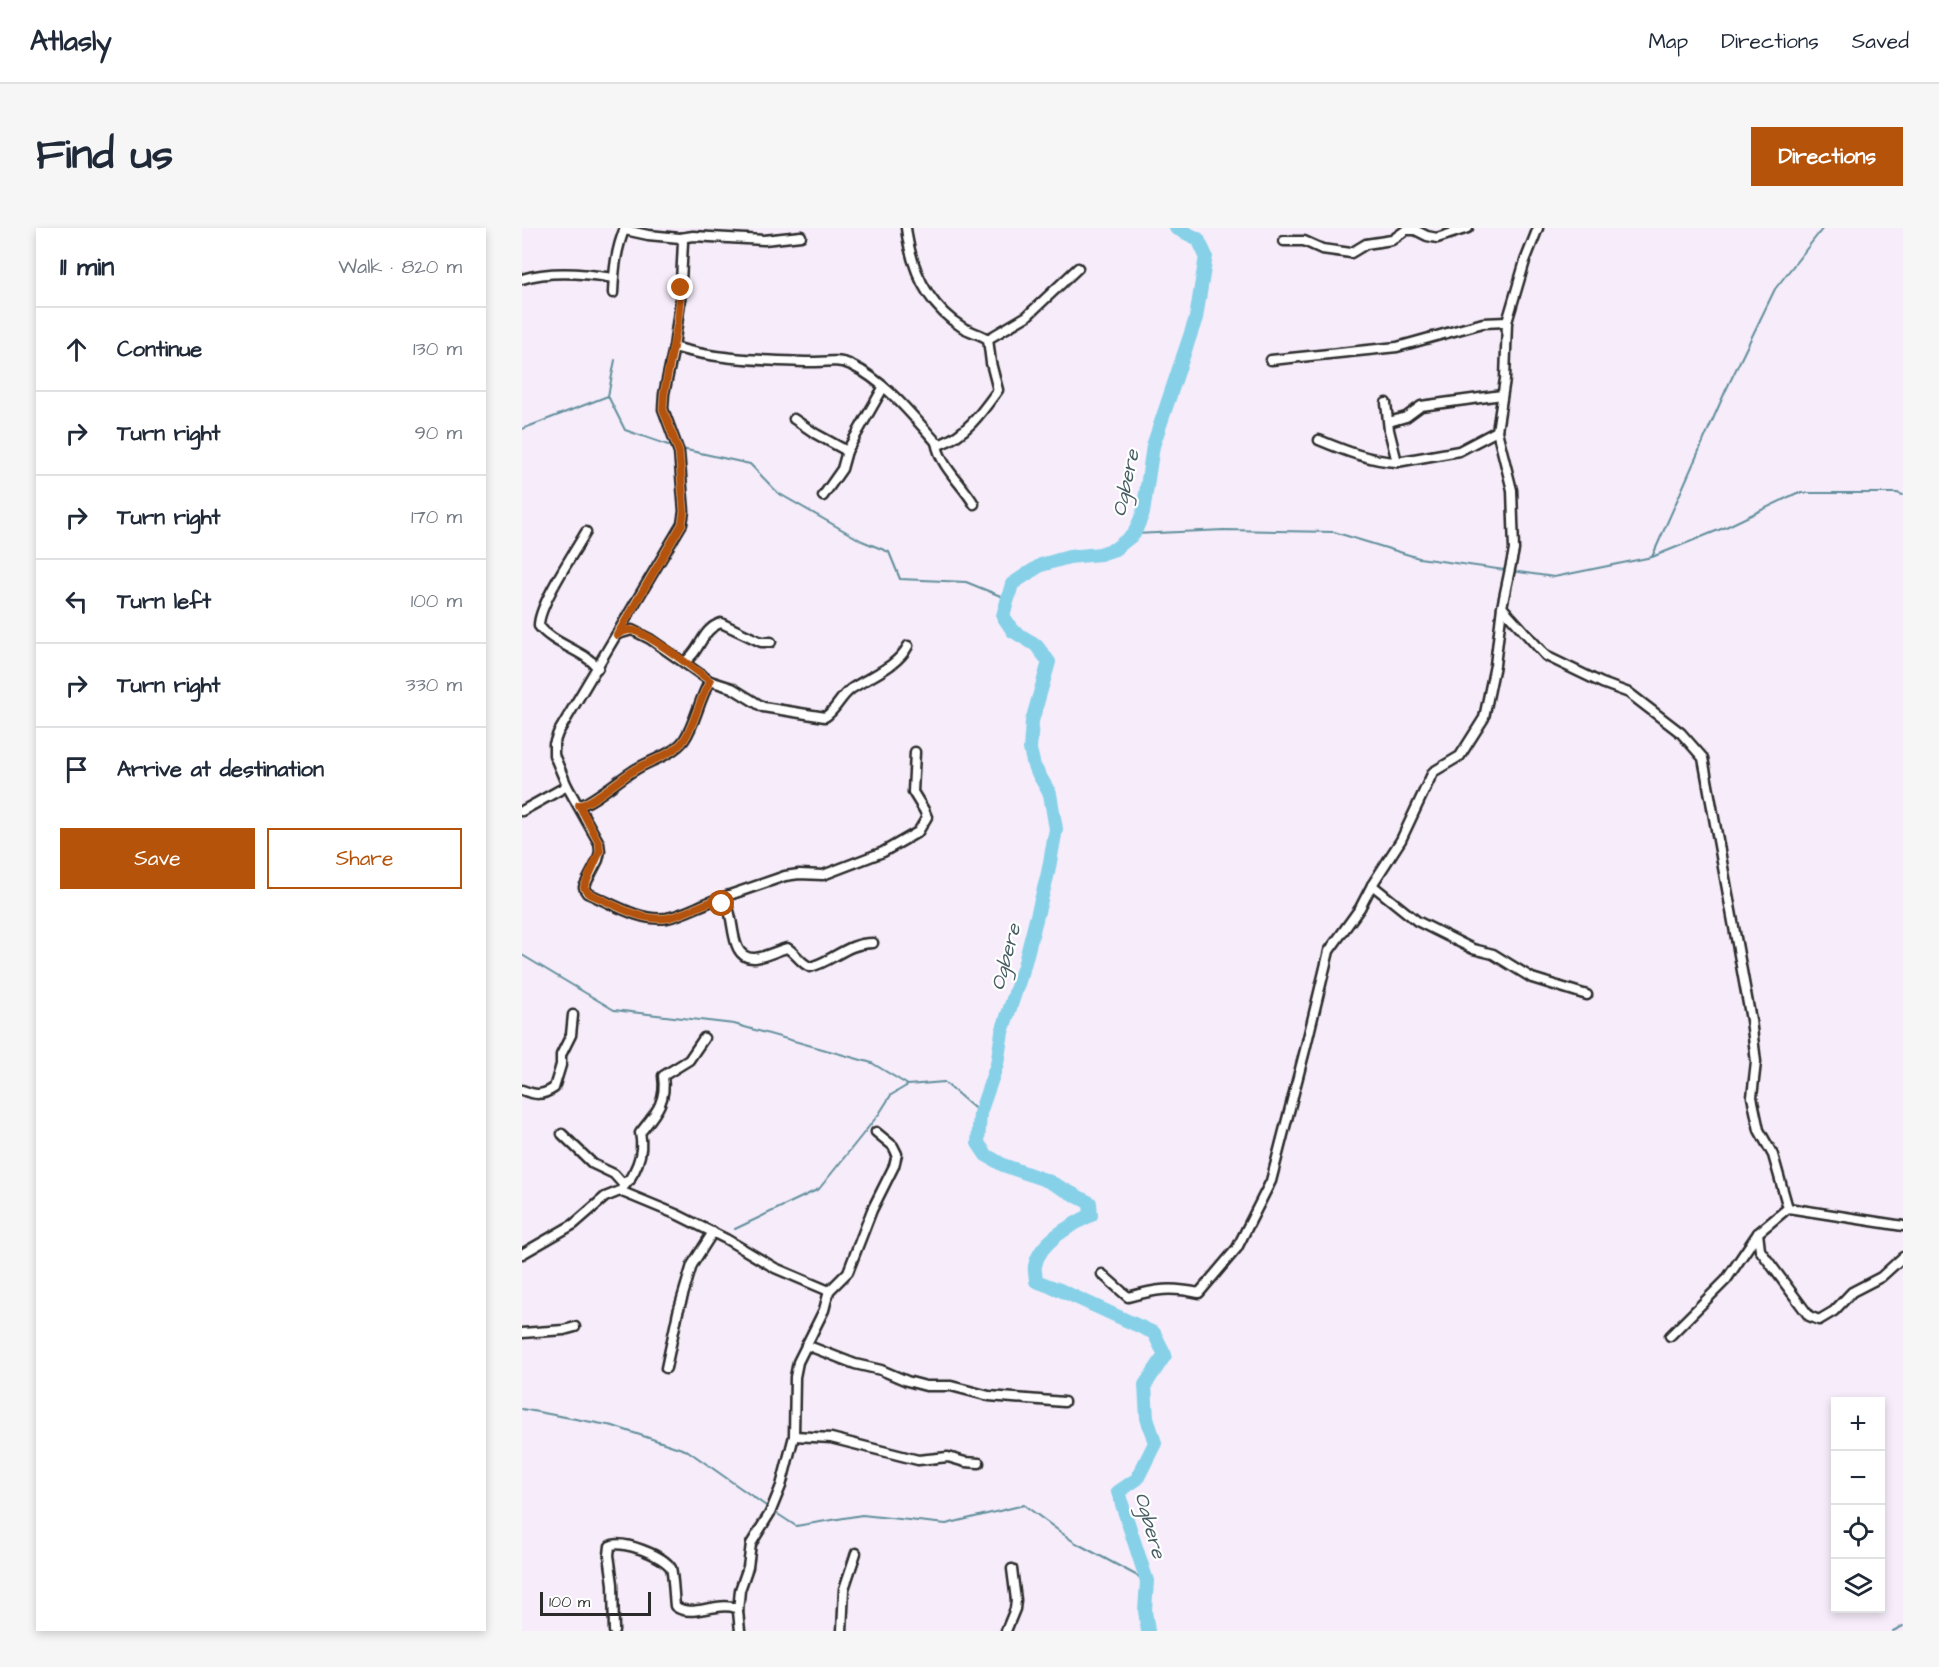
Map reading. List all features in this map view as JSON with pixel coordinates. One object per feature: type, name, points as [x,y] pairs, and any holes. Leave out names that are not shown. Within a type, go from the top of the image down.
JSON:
[{"type":"street","points":[[906,228],[914,267],[930,297],[962,327],[988,339]]},
{"type":"street","points":[[1284,241],[1304,241],[1322,249],[1351,253],[1366,244],[1392,240],[1406,230],[1415,230],[1437,238],[1468,228]]},
{"type":"street","points":[[1102,1274],[1128,1297],[1155,1290],[1176,1288],[1199,1293],[1237,1248],[1271,1181],[1329,951],[1360,908],[1401,840],[1433,772],[1460,756],[1484,718],[1514,550],[1512,489],[1497,431],[1508,322],[1525,261],[1538,228]]},
{"type":"street","points":[[613,293],[619,240],[625,229],[648,236],[680,238],[693,236],[764,240],[801,236]]},
{"type":"street","points":[[680,238],[683,242],[680,303],[663,409],[679,452],[684,511],[682,524],[554,744],[554,755],[567,786],[599,843],[600,851],[584,887],[588,893],[636,914],[667,918],[785,876],[823,875],[883,852],[918,832],[927,817],[913,792],[915,752]]},
{"type":"street","points":[[988,339],[1027,316],[1078,268]]},
{"type":"street","points":[[522,279],[533,275],[572,272],[613,278]]},
{"type":"street","points":[[1271,360],[1397,347],[1484,323],[1508,322]]},
{"type":"street","points":[[936,442],[940,444],[958,437],[998,390],[988,339]]},
{"type":"street","points":[[674,347],[720,357],[816,363],[839,361],[851,365],[883,388],[936,442],[943,462],[974,504]]},
{"type":"street","points":[[823,496],[842,469],[847,451],[883,388]]},
{"type":"street","points":[[1389,422],[1406,417],[1421,406],[1502,395]]},
{"type":"street","points":[[1386,403],[1392,446],[1397,462]]},
{"type":"street","points":[[794,419],[847,451]]},
{"type":"street","points":[[1319,440],[1353,453],[1387,462],[1397,462],[1459,451],[1497,431]]},
{"type":"street","points":[[586,532],[538,619],[539,626],[552,637],[591,660],[598,668]]},
{"type":"street","points":[[1502,607],[1546,656],[1602,683],[1629,693],[1681,733],[1703,758],[1751,1020],[1756,1062],[1752,1097],[1759,1130],[1773,1155],[1788,1208]]},
{"type":"street","points":[[684,662],[696,651],[709,629],[721,623],[761,642],[771,642]]},
{"type":"street","points":[[617,635],[632,630],[650,639],[710,681],[732,688],[763,707],[825,717],[850,690],[893,663],[909,646]]},
{"type":"street","points":[[579,805],[588,803],[632,771],[679,745],[686,738],[710,681]]},
{"type":"street","points":[[522,811],[567,786]]},
{"type":"street","points":[[1372,885],[1417,921],[1473,949],[1493,954],[1532,978],[1587,995]]},
{"type":"street","points":[[716,900],[728,908],[738,948],[747,957],[754,958],[787,948],[795,953],[801,962],[810,966],[828,960],[845,948],[860,943],[873,943]]},
{"type":"street","points":[[522,1090],[534,1095],[544,1095],[554,1088],[561,1065],[561,1055],[571,1035],[573,1015]]},
{"type":"street","points":[[522,1254],[574,1224],[605,1197],[620,1191],[630,1180],[638,1164],[643,1143],[640,1133],[664,1100],[663,1076],[689,1060],[704,1038]]},
{"type":"street","points":[[740,1631],[738,1611],[740,1590],[748,1567],[751,1544],[781,1486],[794,1436],[795,1377],[798,1362],[824,1310],[829,1292],[848,1272],[872,1210],[894,1166],[897,1154],[893,1146],[876,1132]]},
{"type":"street","points":[[562,1134],[593,1164],[614,1174],[622,1183],[630,1180]]},
{"type":"street","points":[[620,1191],[712,1232],[775,1268],[829,1292]]},
{"type":"street","points":[[1670,1336],[1726,1280],[1758,1233],[1788,1208],[1903,1226]]},
{"type":"street","points":[[666,1368],[678,1312],[692,1265],[712,1232]]},
{"type":"street","points":[[1758,1233],[1760,1250],[1809,1316],[1819,1320],[1834,1311],[1852,1292],[1881,1277],[1903,1257]]},
{"type":"street","points":[[522,1333],[564,1330],[574,1327]]},
{"type":"street","points":[[806,1345],[855,1364],[881,1370],[926,1386],[951,1386],[989,1396],[1064,1402]]},
{"type":"street","points":[[794,1436],[831,1438],[918,1460],[948,1457],[979,1463]]},
{"type":"street","points":[[614,1631],[614,1584],[609,1555],[610,1546],[619,1543],[633,1546],[665,1562],[671,1569],[675,1606],[681,1611],[731,1606],[738,1611]]},
{"type":"street","points":[[842,1631],[844,1589],[856,1553]]},
{"type":"street","points":[[1006,1631],[1015,1609],[1016,1600],[1012,1569]]},
{"type":"waterway","name":"Ogbere","points":[[1148,1631],[1145,1611],[1147,1581],[1118,1492],[1137,1479],[1155,1443],[1147,1418],[1145,1385],[1165,1355],[1154,1333],[1036,1281],[1035,1266],[1043,1249],[1057,1235],[1091,1215],[1090,1203],[1048,1181],[1003,1165],[986,1155],[978,1143],[980,1113],[997,1064],[1002,1032],[1024,966],[1048,873],[1056,829],[1050,794],[1034,766],[1030,749],[1032,721],[1049,662],[1036,645],[1013,631],[1003,616],[1012,584],[1041,565],[1069,557],[1100,554],[1115,549],[1134,534],[1143,513],[1153,446],[1196,318],[1206,256],[1198,239],[1176,228]]},
{"type":"waterway","points":[[1652,557],[1725,392],[1775,289],[1823,228]]},
{"type":"waterway","points":[[615,360],[608,396],[625,430],[674,447]]},
{"type":"waterway","points":[[522,429],[608,396]]},
{"type":"waterway","points":[[682,449],[750,464],[778,493],[862,541],[889,552],[900,579],[966,582],[1008,599]]},
{"type":"waterway","points":[[1134,534],[1224,530],[1334,532],[1419,558],[1554,577],[1652,557],[1726,527],[1797,493],[1897,493],[1903,495]]},
{"type":"waterway","points":[[522,955],[614,1010],[734,1024],[872,1063],[908,1085],[944,1082],[980,1113]]},
{"type":"waterway","points":[[735,1229],[819,1189],[879,1114],[891,1095],[908,1085]]},
{"type":"waterway","points":[[522,1409],[613,1426],[688,1451],[769,1508]]},
{"type":"waterway","points":[[773,1511],[796,1526],[862,1515],[946,1524],[1024,1505],[1074,1542],[1147,1581]]},
{"type":"waterway","points":[[1893,1631],[1903,1626]]},
{"type":"route","points":[[681,288],[678,321],[663,409],[679,452],[683,480],[682,524],[617,635],[632,630],[650,639],[710,681],[686,738],[679,745],[632,771],[588,803],[579,805],[599,843],[600,851],[598,860],[584,887],[588,893],[636,914],[655,918],[667,918],[716,900],[722,904]]}]
